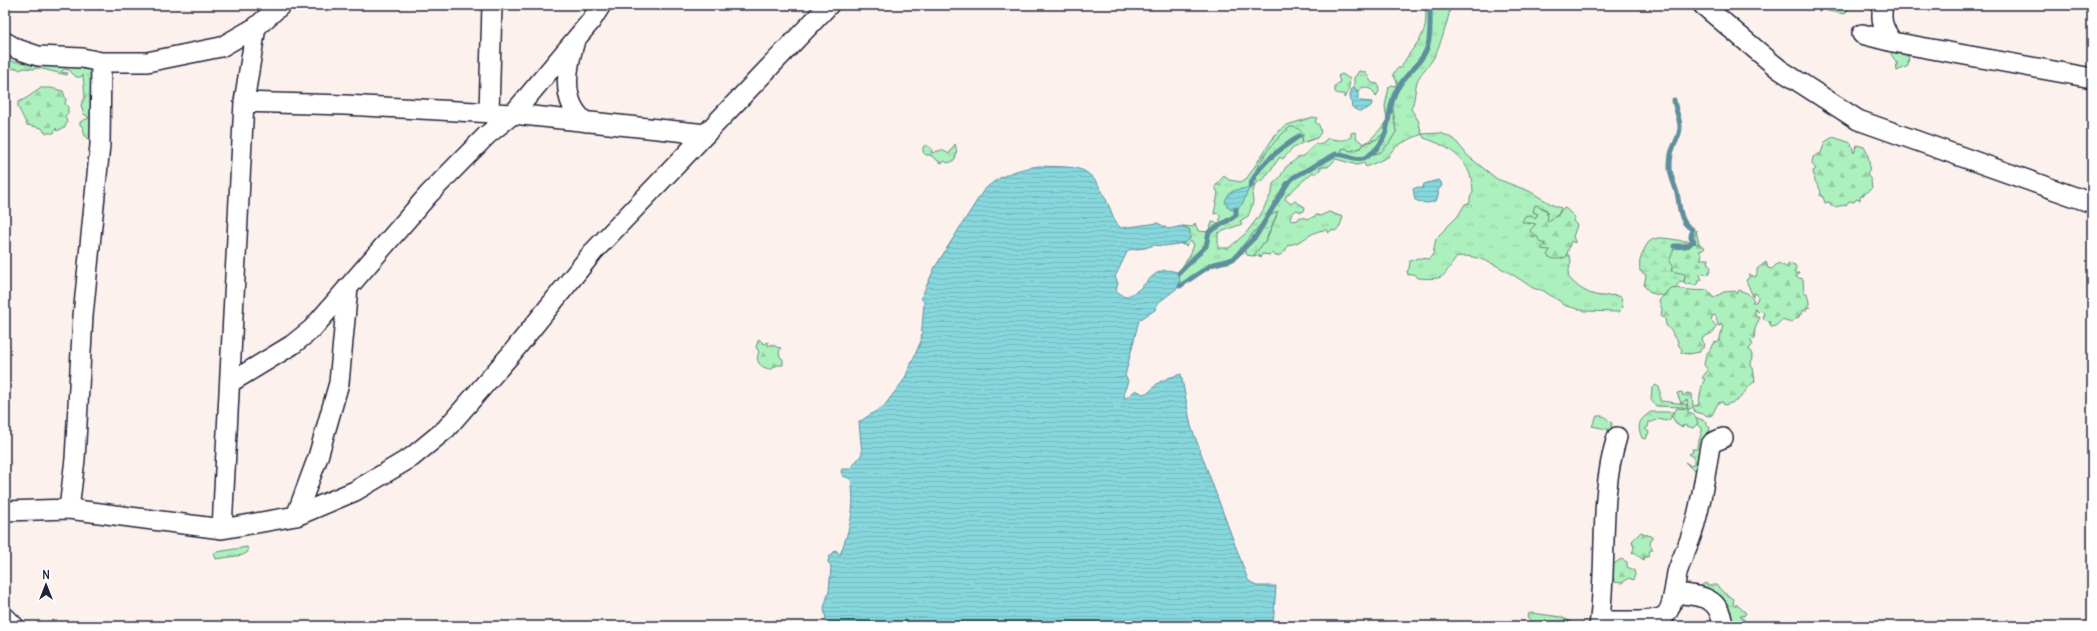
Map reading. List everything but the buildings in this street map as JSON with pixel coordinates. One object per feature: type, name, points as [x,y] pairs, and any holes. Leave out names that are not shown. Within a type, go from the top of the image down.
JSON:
[{"type":"street","points":[[5,42],[17,49],[38,56],[82,58],[101,62],[147,62],[221,47],[256,27],[281,5]]},
{"type":"street","points":[[489,113],[492,5]]},
{"type":"street","points":[[231,382],[292,345],[312,329],[429,194],[487,135],[513,114],[575,40],[601,5]]},
{"type":"street","points":[[5,511],[69,509],[222,529],[296,516],[355,491],[412,457],[446,429],[512,354],[593,252],[829,5]]},
{"type":"street","points":[[1703,5],[1779,69],[1858,120],[2092,203]]},
{"type":"street","points":[[1883,5],[1881,22],[1884,31],[1893,42]]},
{"type":"street","points":[[222,529],[231,382],[244,102],[256,27]]},
{"type":"street","points":[[1862,34],[1893,42],[2092,78]]},
{"type":"street","points":[[575,40],[569,61],[569,99],[577,116],[586,122]]},
{"type":"street","points":[[69,509],[75,459],[83,316],[100,144],[101,62]]},
{"type":"street","points":[[244,102],[345,105],[513,114],[706,134]]},
{"type":"street","points":[[296,516],[318,457],[339,383],[348,287]]},
{"type":"street","points":[[1617,437],[1612,455],[1607,488],[1600,623],[1650,620],[1662,618],[1667,614],[1674,593],[1677,572],[1693,531],[1700,504],[1710,446],[1713,442],[1723,438]]},
{"type":"street","points":[[1674,593],[1701,596],[1714,603],[1722,615],[1723,626]]},
{"type":"street","points":[[5,617],[14,626]]},
{"type":"green space","points":[[1425,5],[1451,5],[1444,32],[1436,52],[1431,62],[1418,79],[1411,109],[1418,120],[1422,134],[1407,140],[1398,146],[1388,157],[1366,167],[1364,163],[1357,165],[1336,159],[1328,167],[1320,167],[1320,170],[1315,174],[1313,172],[1287,195],[1285,199],[1291,204],[1295,201],[1305,207],[1304,211],[1301,212],[1297,210],[1292,213],[1290,218],[1292,221],[1298,220],[1300,217],[1309,219],[1329,212],[1343,217],[1339,228],[1335,231],[1332,230],[1328,233],[1328,230],[1322,230],[1312,234],[1299,242],[1288,245],[1285,251],[1280,255],[1275,256],[1273,253],[1270,255],[1262,254],[1260,258],[1259,255],[1253,256],[1266,240],[1277,215],[1269,215],[1241,251],[1245,251],[1230,263],[1219,263],[1205,268],[1180,286],[1178,273],[1189,257],[1194,245],[1191,241],[1186,246],[1181,244],[1184,243],[1190,230],[1183,226],[1193,227],[1195,223],[1198,231],[1209,232],[1212,222],[1220,223],[1220,216],[1218,213],[1214,214],[1218,193],[1215,187],[1217,184],[1220,186],[1221,184],[1218,183],[1224,176],[1229,180],[1241,182],[1247,178],[1277,132],[1287,125],[1313,117],[1317,118],[1315,122],[1319,125],[1321,132],[1317,138],[1302,143],[1303,134],[1250,186],[1255,184],[1252,196],[1253,204],[1248,216],[1240,221],[1242,224],[1218,233],[1218,248],[1229,248],[1246,233],[1262,212],[1272,192],[1273,184],[1280,177],[1286,167],[1299,157],[1304,156],[1316,143],[1320,145],[1328,138],[1346,140],[1351,137],[1351,133],[1355,132],[1357,139],[1364,144],[1371,139],[1387,122],[1385,106],[1389,87],[1392,85],[1396,86],[1397,82],[1393,74],[1398,68],[1401,68],[1423,33],[1426,16]],"holes":[[[1392,104],[1396,132],[1359,159],[1341,154],[1342,149],[1345,148],[1350,151],[1361,148],[1364,144],[1377,139],[1388,130]]]},
{"type":"green space","points":[[1820,5],[1851,5],[1845,14],[1828,11]]},
{"type":"green space","points":[[1894,49],[1909,54],[1908,66],[1897,71],[1896,62],[1891,54]]},
{"type":"green space","points":[[5,61],[88,68],[93,75],[92,137],[88,139],[85,137],[83,127],[80,125],[80,122],[89,118],[84,114],[81,105],[85,97],[83,75],[81,77],[76,77],[69,70],[64,69],[61,72],[68,73],[67,75],[38,68],[24,68],[20,70],[17,68],[11,69],[9,65],[5,66]]},
{"type":"green space","points":[[1359,71],[1365,72],[1372,83],[1378,84],[1379,91],[1376,97],[1374,92],[1370,89],[1363,87],[1358,91],[1354,88],[1354,78]]},
{"type":"green space","points":[[1342,74],[1350,79],[1348,93],[1344,98],[1344,94],[1338,94],[1335,92],[1335,86],[1340,82],[1338,76]]},
{"type":"green space","points":[[41,88],[51,88],[63,91],[66,100],[65,104],[68,107],[68,113],[65,116],[67,122],[65,127],[57,131],[56,128],[54,133],[45,133],[42,128],[27,125],[18,107],[18,102],[27,98]]},
{"type":"green space","points":[[1392,103],[1396,132],[1381,152],[1359,159],[1341,154],[1342,149],[1345,148],[1350,151],[1361,148],[1364,144],[1377,139],[1388,130]]},
{"type":"green space","points":[[1290,127],[1297,128],[1301,131],[1302,143],[1292,149],[1283,159],[1280,157],[1264,179],[1250,187],[1252,178],[1260,162],[1277,139]]},
{"type":"green space","points":[[1441,133],[1454,139],[1468,156],[1497,179],[1529,191],[1561,208],[1558,215],[1547,222],[1545,214],[1547,210],[1542,207],[1535,218],[1532,217],[1528,224],[1534,222],[1537,224],[1537,235],[1545,244],[1547,249],[1550,250],[1552,258],[1563,258],[1568,254],[1571,260],[1568,276],[1575,284],[1588,293],[1598,296],[1619,296],[1621,297],[1623,307],[1618,312],[1585,311],[1563,305],[1560,301],[1544,291],[1533,288],[1517,277],[1496,266],[1486,261],[1466,256],[1457,257],[1445,273],[1439,278],[1418,278],[1415,274],[1408,275],[1407,271],[1409,269],[1410,261],[1418,258],[1429,259],[1433,254],[1436,238],[1458,216],[1465,204],[1470,203],[1470,197],[1473,193],[1469,173],[1465,164],[1459,157],[1443,146],[1424,138],[1422,134]]},
{"type":"green space","points":[[1833,137],[1851,143],[1854,153],[1857,145],[1864,147],[1869,159],[1869,172],[1867,174],[1871,180],[1872,189],[1860,197],[1860,200],[1856,199],[1854,202],[1849,201],[1846,205],[1833,207],[1829,202],[1825,203],[1823,197],[1820,196],[1821,191],[1815,181],[1813,171],[1816,169],[1812,164],[1813,157],[1821,153],[1825,142]]},
{"type":"green space","points":[[955,144],[955,159],[947,163],[945,161],[941,163],[923,152],[923,147],[926,145],[932,149],[931,153],[942,150],[949,154]]},
{"type":"green space","points":[[1535,205],[1549,213],[1546,214],[1548,215],[1547,222],[1558,215],[1564,207],[1575,217],[1573,221],[1577,225],[1573,237],[1575,243],[1571,241],[1566,257],[1556,259],[1549,257],[1547,255],[1550,250],[1541,249],[1545,244],[1540,242],[1537,236],[1533,238],[1530,230],[1536,224],[1522,222],[1525,216],[1531,215],[1535,218],[1538,214],[1533,212]]},
{"type":"green space","points":[[1278,211],[1266,240],[1253,256],[1247,255],[1245,251],[1237,254],[1237,252],[1265,219]]},
{"type":"green space","points":[[1696,230],[1699,244],[1693,243],[1690,247],[1674,249],[1669,262],[1673,264],[1671,271],[1685,274],[1684,282],[1680,281],[1675,289],[1670,288],[1663,296],[1651,293],[1644,286],[1646,275],[1640,271],[1641,257],[1649,242],[1660,238],[1681,241],[1693,240]]},
{"type":"green space","points":[[1693,243],[1699,244],[1705,248],[1699,251],[1702,255],[1700,259],[1709,259],[1708,263],[1711,268],[1708,275],[1702,273],[1700,275],[1702,280],[1699,280],[1699,283],[1693,286],[1691,283],[1686,285],[1684,282],[1685,279],[1680,274],[1671,271],[1669,258],[1674,249],[1690,247]]},
{"type":"green space","points":[[1766,262],[1768,268],[1772,269],[1778,263],[1788,268],[1788,263],[1795,265],[1796,268],[1794,273],[1799,273],[1796,277],[1803,279],[1804,293],[1807,293],[1810,307],[1806,308],[1806,311],[1803,310],[1799,317],[1791,322],[1787,322],[1783,319],[1773,327],[1771,327],[1769,321],[1763,319],[1764,313],[1760,310],[1758,312],[1754,308],[1756,317],[1760,317],[1755,329],[1754,339],[1750,341],[1753,344],[1749,349],[1752,355],[1751,366],[1753,368],[1755,381],[1736,401],[1724,405],[1723,402],[1718,403],[1712,415],[1709,416],[1695,412],[1693,407],[1688,410],[1688,412],[1694,414],[1698,423],[1693,428],[1684,425],[1682,427],[1675,422],[1672,416],[1677,408],[1688,409],[1687,400],[1681,403],[1677,393],[1682,392],[1683,396],[1687,393],[1692,394],[1693,406],[1698,405],[1702,385],[1705,379],[1702,378],[1708,370],[1704,365],[1706,354],[1710,350],[1713,343],[1719,342],[1723,325],[1718,326],[1716,316],[1713,315],[1711,320],[1716,326],[1714,332],[1702,338],[1704,347],[1700,350],[1700,352],[1689,354],[1681,353],[1682,349],[1679,346],[1677,339],[1673,336],[1673,333],[1666,325],[1665,318],[1661,317],[1662,309],[1659,301],[1670,288],[1698,291],[1708,290],[1713,298],[1724,292],[1735,291],[1736,294],[1739,290],[1747,293],[1754,300],[1752,302],[1756,302],[1758,297],[1757,294],[1755,293],[1753,297],[1746,280],[1749,278],[1749,274],[1755,277],[1757,274],[1757,269]]},
{"type":"green space","points":[[759,339],[764,344],[768,342],[768,346],[773,344],[776,347],[781,348],[779,352],[780,357],[783,359],[783,365],[777,365],[772,369],[768,369],[758,362],[759,352],[756,347]]},
{"type":"green space","points":[[1656,385],[1660,388],[1660,401],[1686,404],[1688,410],[1682,407],[1656,406],[1651,400],[1652,388]]},
{"type":"green space","points":[[1651,412],[1674,412],[1670,419],[1666,421],[1658,419],[1649,422],[1648,427],[1645,429],[1649,432],[1646,439],[1642,438],[1639,429],[1640,422]]},
{"type":"green space","points":[[1597,416],[1605,417],[1612,423],[1611,430],[1592,426]]},
{"type":"green space","points":[[1695,417],[1705,421],[1710,428],[1704,452],[1697,470],[1692,469],[1685,462],[1691,466],[1694,464],[1694,457],[1689,454],[1693,452],[1692,449],[1697,449],[1702,433],[1702,428],[1696,424]]},
{"type":"green space","points":[[1641,532],[1652,537],[1650,544],[1653,550],[1650,550],[1648,557],[1644,557],[1643,560],[1634,552],[1632,553],[1634,548],[1632,541]]},
{"type":"green space","points":[[247,547],[248,552],[243,555],[216,559],[214,553],[217,552]]},
{"type":"green space","points":[[1621,559],[1627,562],[1627,567],[1634,570],[1635,575],[1633,580],[1629,578],[1622,583],[1614,582],[1613,574],[1611,572],[1612,562],[1614,564]]},
{"type":"green space","points":[[1706,583],[1709,585],[1716,585],[1724,593],[1734,599],[1733,604],[1736,607],[1736,604],[1746,613],[1744,616],[1740,615],[1749,626],[1732,626],[1731,611],[1721,601],[1701,589],[1702,585]]},
{"type":"green space","points":[[1532,613],[1561,617],[1576,624],[1575,626],[1562,626],[1542,622],[1533,625],[1533,622],[1527,617],[1528,614]]},
{"type":"water","points":[[1352,88],[1358,91],[1358,98],[1361,101],[1372,102],[1371,107],[1358,111],[1352,107],[1350,96]]},
{"type":"water","points":[[1039,166],[1074,168],[1089,174],[1102,190],[1115,220],[1121,228],[1158,223],[1168,229],[1183,226],[1190,230],[1190,239],[1184,243],[1164,246],[1154,245],[1145,248],[1128,250],[1115,277],[1118,283],[1116,290],[1124,297],[1132,294],[1150,278],[1162,271],[1170,270],[1179,273],[1180,286],[1158,303],[1155,310],[1139,320],[1125,376],[1128,381],[1124,393],[1125,399],[1136,390],[1143,394],[1149,392],[1158,383],[1181,374],[1191,426],[1248,580],[1256,586],[1276,586],[1273,626],[827,626],[824,608],[829,591],[831,567],[828,562],[829,557],[836,550],[840,555],[847,536],[853,500],[851,479],[843,476],[841,472],[842,469],[850,469],[862,454],[859,422],[884,406],[904,380],[921,341],[924,302],[921,298],[935,267],[983,191],[989,185],[1002,177],[1023,169]]},
{"type":"water","points":[[1438,180],[1441,182],[1442,186],[1438,190],[1437,199],[1427,203],[1415,200],[1413,189],[1418,187],[1422,189],[1424,184]]},
{"type":"water","points":[[1250,187],[1242,204],[1236,209],[1231,210],[1225,202],[1229,194],[1235,190]]},
{"type":"waterway","points":[[1180,286],[1211,265],[1233,259],[1256,236],[1287,184],[1294,177],[1336,154],[1360,159],[1368,156],[1376,149],[1385,135],[1392,102],[1398,87],[1426,51],[1430,36],[1430,5]]},
{"type":"waterway","points":[[1674,100],[1680,127],[1679,134],[1671,154],[1670,171],[1677,193],[1682,218],[1692,229],[1691,237],[1694,241],[1686,246],[1674,246]]},
{"type":"waterway","points":[[1250,187],[1257,172],[1263,165],[1277,152],[1299,136]]},
{"type":"waterway","points":[[1179,273],[1206,246],[1209,232],[1236,215],[1236,209]]}]
